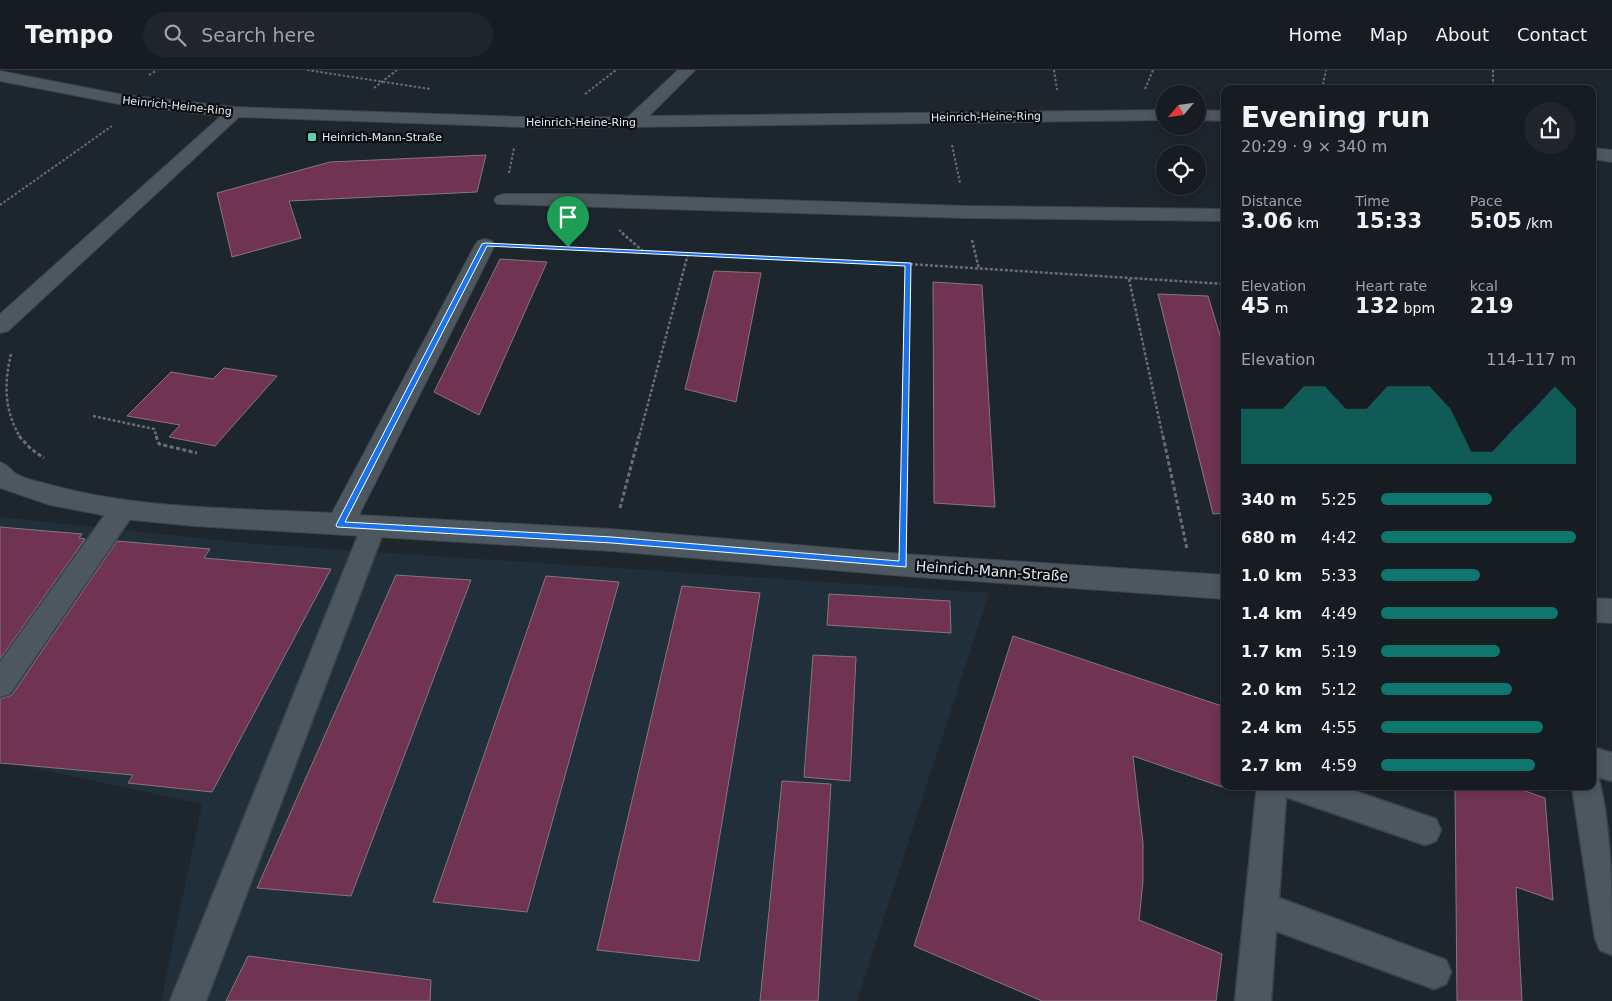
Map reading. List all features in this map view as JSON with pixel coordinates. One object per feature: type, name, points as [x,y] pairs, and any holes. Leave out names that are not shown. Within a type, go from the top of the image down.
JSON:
[{"type":"street","points":[[633,122],[687,70]]},
{"type":"street","name":"Heinrich-Heine-Ring","points":[[0,76],[124,100],[235,112],[553,122],[1156,115]]},
{"type":"street","points":[[0,326],[235,112]]},
{"type":"street","points":[[1206,115],[1221,116]]},
{"type":"street","points":[[1596,154],[1612,156]]},
{"type":"street","points":[[504,200],[965,212],[1221,215]]},
{"type":"street","points":[[340,525],[485,244]]},
{"type":"street","name":"Heinrich-Mann-Straße","points":[[1,479],[50,495],[123,509],[194,516],[373,528],[612,540],[903,565],[1221,587]]},
{"type":"street","points":[[1596,610],[1612,611]]},
{"type":"lane","points":[[0,685],[123,509]]},
{"type":"lane","points":[[188,1001],[373,528]]},
{"type":"lane","points":[[1596,762],[1612,767]]},
{"type":"lane","points":[[1253,1001],[1272,790]]},
{"type":"lane","points":[[1308,790],[1426,830]]},
{"type":"lane","points":[[1589,790],[1612,938]]},
{"type":"lane","points":[[1260,908],[1434,972]]},
{"type":"path","points":[[581,97],[616,70]]},
{"type":"path","points":[[1323,85],[1326,70]]},
{"type":"path","points":[[1493,70],[1493,85]]},
{"type":"path","points":[[0,206],[112,126]]},
{"type":"path","points":[[485,244],[908,264],[1221,284]]},
{"type":"path","points":[[612,540],[688,254]]},
{"type":"path","points":[[903,565],[908,264]]},
{"type":"path","points":[[1130,279],[1188,556],[1197,585]]},
{"type":"path","points":[[14,347],[5,370],[2,394],[11,425],[31,451],[45,459]]},
{"type":"path","points":[[93,416],[128,422],[154,430],[159,444],[197,454]]},
{"type":"shaded area","points":[[0,517],[256,544],[989,593],[857,1001],[161,1001],[202,804],[0,761]]},
{"type":"building","points":[[486,155],[477,192],[289,201],[301,238],[232,257],[217,193],[330,162]]},
{"type":"building","points":[[500,259],[547,262],[479,415],[434,392]]},
{"type":"building","points":[[714,271],[761,273],[736,402],[685,389]]},
{"type":"building","points":[[933,282],[982,285],[995,507],[934,503]]},
{"type":"building","points":[[1158,294],[1208,296],[1221,339],[1221,513],[1213,514]]},
{"type":"building","points":[[224,368],[277,376],[215,446],[169,437],[180,425],[127,416],[171,372],[213,379]]},
{"type":"building","points":[[0,527],[82,534],[79,538],[85,539],[0,659]]},
{"type":"building","points":[[117,541],[210,549],[204,558],[331,569],[212,792],[128,783],[133,775],[0,763],[0,699],[12,695]]},
{"type":"building","points":[[396,575],[471,580],[351,896],[257,888]]},
{"type":"building","points":[[546,576],[619,582],[527,912],[433,902]]},
{"type":"building","points":[[682,586],[760,593],[699,961],[597,950]]},
{"type":"building","points":[[829,594],[950,601],[951,633],[827,625]]},
{"type":"building","points":[[1013,636],[1221,706],[1221,787],[1133,756],[1143,843],[1143,881],[1139,920],[1222,954],[1216,1001],[1042,1001],[914,946]]},
{"type":"building","points":[[813,655],[856,657],[850,781],[804,777]]},
{"type":"building","points":[[782,781],[831,784],[818,1001],[760,1001]]},
{"type":"building","points":[[1455,790],[1522,790],[1545,798],[1553,900],[1516,887],[1522,1001],[1457,1001]]},
{"type":"building","points":[[248,956],[431,980],[430,1001],[226,1001]]},
{"type":"place","name":"Heinrich-Mann-Straße","points":[[312,137]]},
{"type":"route","points":[[485,244],[568,247],[908,264],[903,565],[612,540],[340,525],[485,244]]}]
